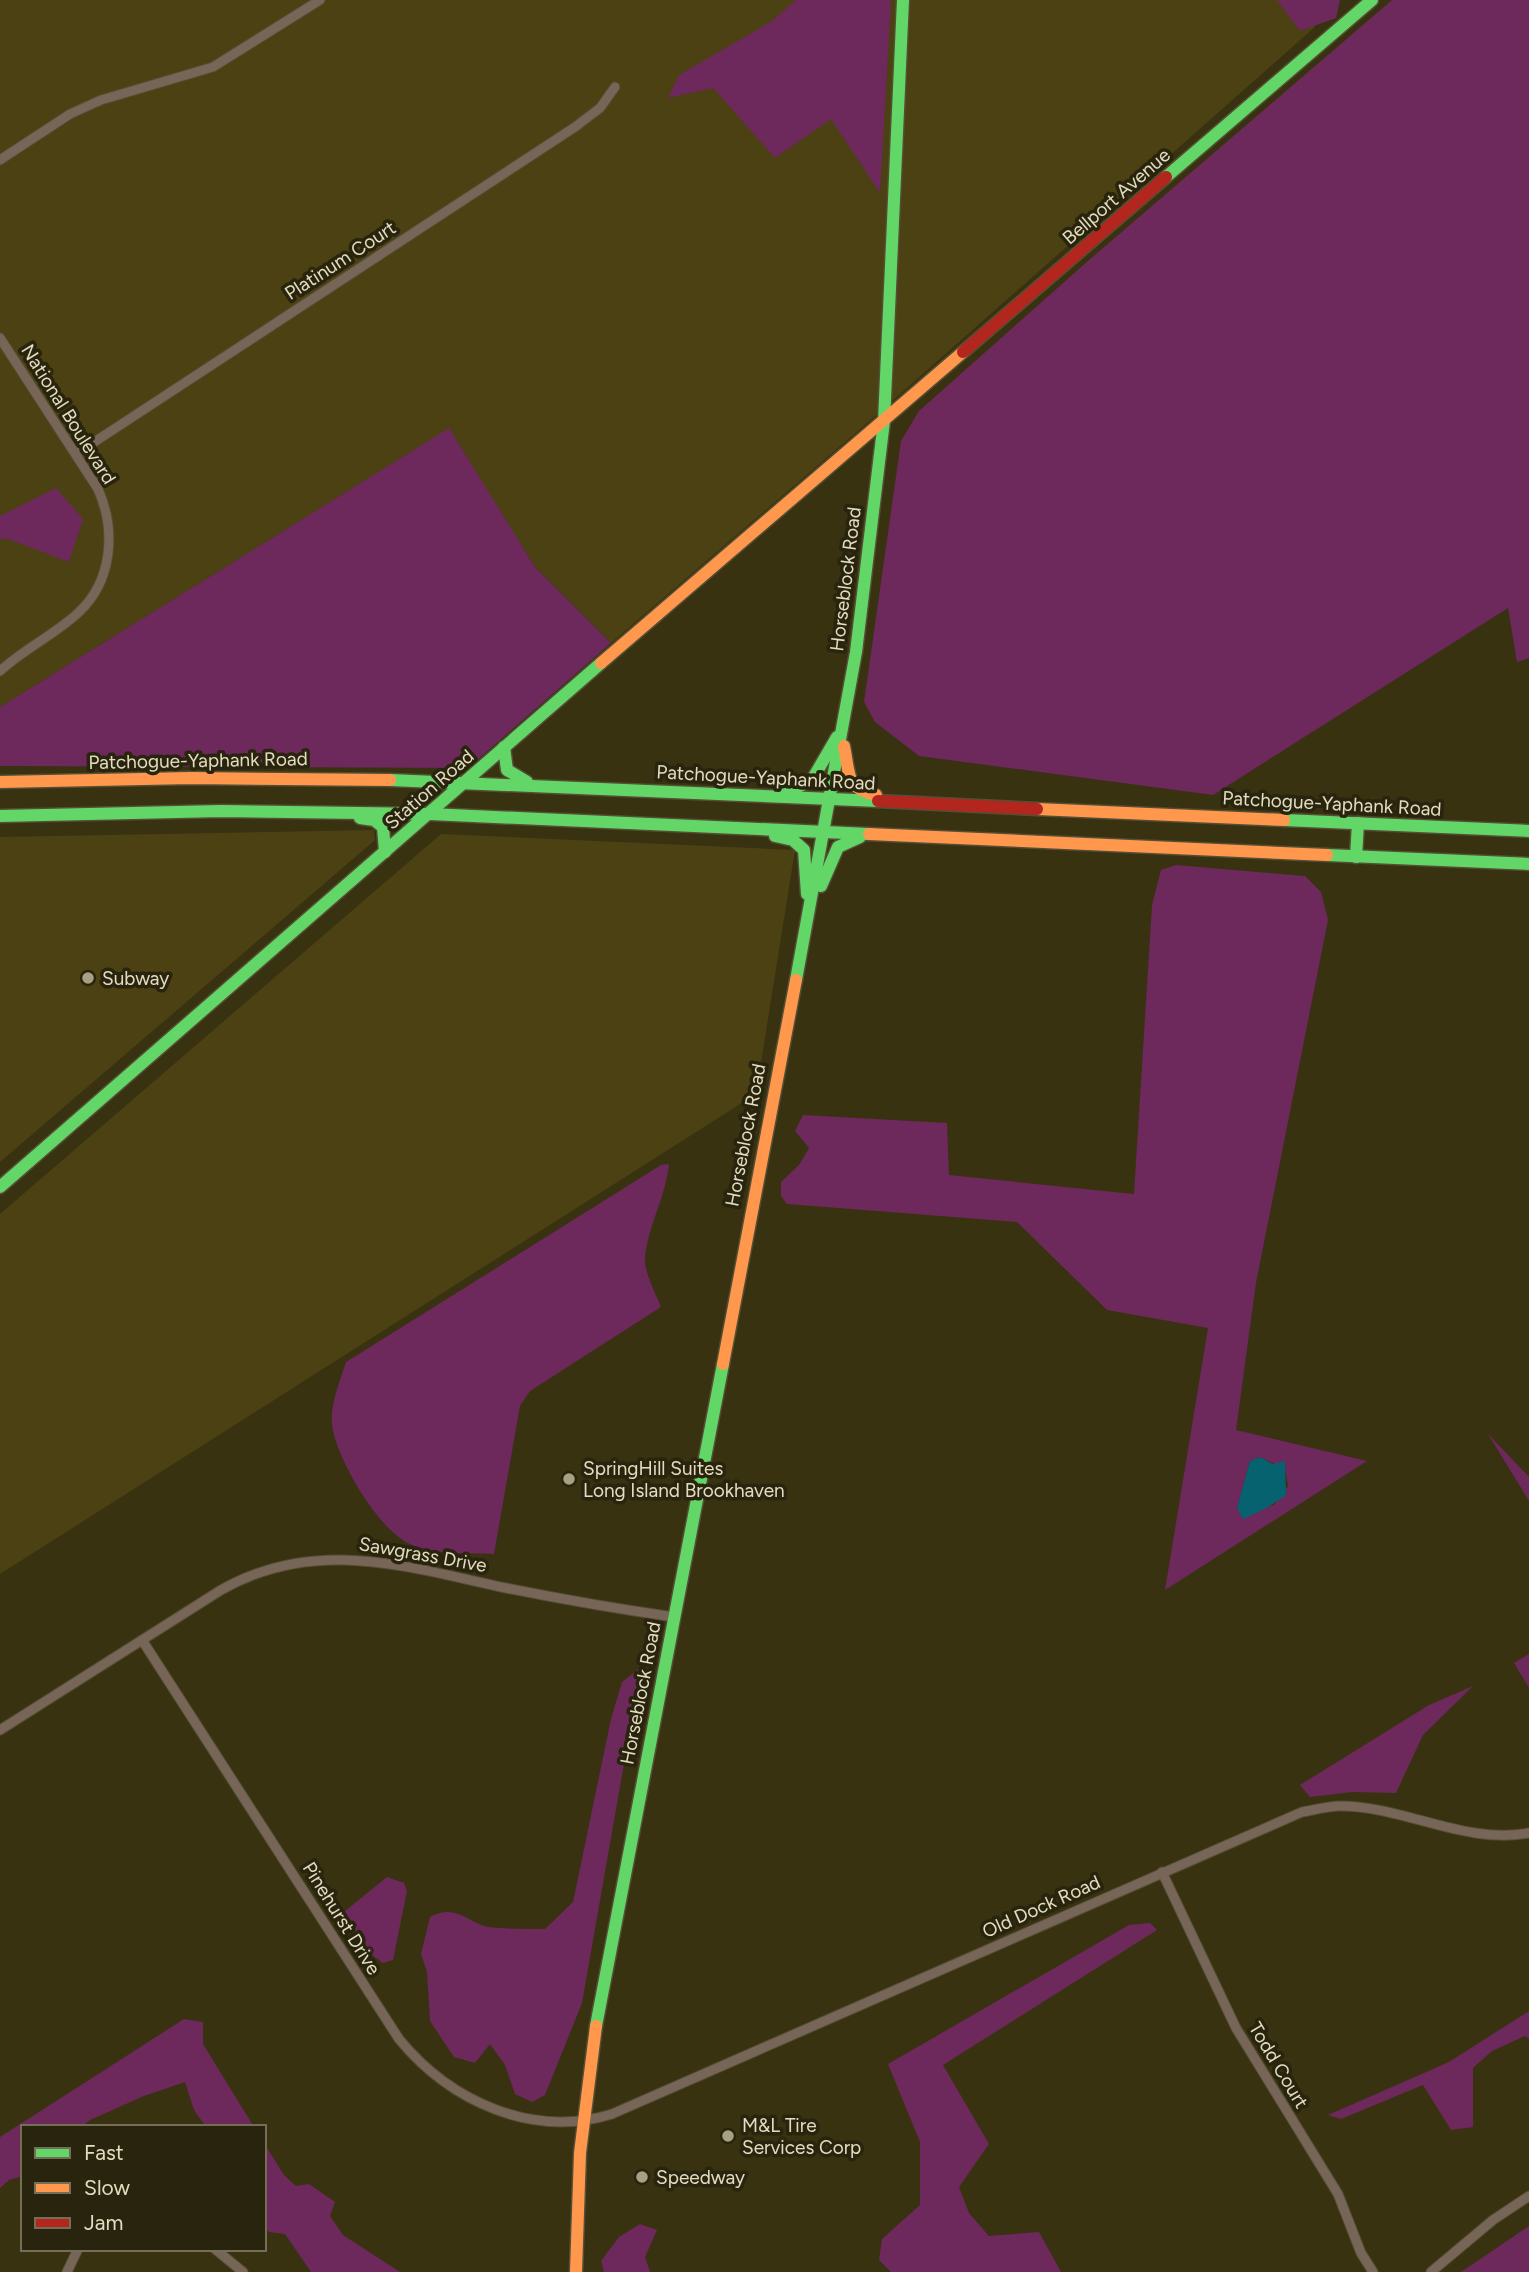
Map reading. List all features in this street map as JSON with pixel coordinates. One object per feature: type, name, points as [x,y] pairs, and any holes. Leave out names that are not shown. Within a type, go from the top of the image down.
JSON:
[{"type":"main road","name":"Horseblock Road","points":[[576,2272],[582,2120],[600,2002],[825,832],[862,609],[884,421],[903,0]]},
{"type":"main road","name":"Bellport Avenue","points":[[884,421],[1372,0]]},
{"type":"main road","name":"Station Road","points":[[0,1187],[504,747],[884,421]]},
{"type":"main road","points":[[766,797],[801,790],[808,785],[843,731]]},
{"type":"main road","points":[[843,731],[849,781],[855,789],[911,803]]},
{"type":"main road","points":[[504,747],[505,764],[510,774],[538,787]]},
{"type":"main road","points":[[0,775],[46,781]]},
{"type":"main road","name":"Patchogue-Yaphank Road","points":[[0,782],[264,777],[464,783],[1529,831]]},
{"type":"main road","points":[[0,816],[275,811],[429,814],[1529,864]]},
{"type":"main road","points":[[317,811],[374,820],[386,832],[385,852]]},
{"type":"main road","points":[[1356,856],[1358,824]]},
{"type":"main road","points":[[740,828],[793,840],[802,846],[806,855],[808,921]]},
{"type":"main road","points":[[808,921],[838,847],[868,834]]},
{"type":"street","points":[[0,160],[70,114],[101,100],[213,67],[320,0]]},
{"type":"street","name":"Platinum Court","points":[[76,454],[584,121],[600,108],[615,87]]},
{"type":"street","name":"National Boulevard","points":[[0,338],[99,489],[107,511],[109,545],[106,568],[84,608],[0,671]]},
{"type":"street","name":"Sawgrass Drive","points":[[0,1730],[253,1573],[295,1562],[327,1559],[388,1563],[674,1618]]},
{"type":"street","name":"Pinehurst Drive","points":[[142,1640],[410,2052],[449,2086],[494,2110],[543,2120],[582,2120]]},
{"type":"street","name":"Old Dock Road","points":[[582,2120],[612,2114],[1300,1813],[1339,1806],[1482,1834],[1512,1836],[1529,1833]]},
{"type":"street","name":"Todd Court","points":[[1163,1872],[1236,2028],[1338,2194],[1361,2253],[1373,2272]]},
{"type":"street","points":[[1431,2272],[1493,2220],[1529,2196]]},
{"type":"street","points":[[67,2272],[77,2251]]},
{"type":"street","points":[[217,2251],[241,2271]]},
{"type":"shaded area","points":[[0,0],[1293,0],[1315,27],[873,418],[611,643],[535,567],[448,429],[0,707]]},
{"type":"shaded area","points":[[796,0],[891,0],[880,193],[831,119],[775,158],[713,88],[668,98],[679,75],[772,21]]},
{"type":"shaded area","points":[[1277,0],[1340,0],[1336,18],[1300,31]]},
{"type":"shaded area","points":[[1392,0],[1529,0],[1529,658],[1517,662],[1508,608],[1213,795],[919,756],[875,722],[864,702],[901,441],[919,411],[1089,260]]},
{"type":"shaded area","points":[[449,428],[535,567],[611,643],[468,768],[0,766],[0,707]]},
{"type":"shaded area","points":[[56,488],[83,519],[69,562],[8,539],[0,539],[0,516]]},
{"type":"shaded area","points":[[374,830],[375,840],[0,1162],[0,837]]},
{"type":"shaded area","points":[[441,834],[795,850],[756,1094],[0,1574],[0,1214]]},
{"type":"shaded area","points":[[1176,865],[1305,876],[1321,892],[1328,920],[1256,1283],[1236,1430],[1367,1461],[1165,1590],[1208,1328],[1107,1310],[1017,1222],[787,1204],[781,1196],[781,1182],[799,1165],[809,1148],[795,1131],[803,1115],[947,1123],[949,1175],[1134,1194],[1152,905],[1161,870]],"holes":[[[1260,1457],[1285,1469],[1288,1486],[1274,1505],[1237,1509],[1250,1461]]]},
{"type":"shaded area","points":[[669,1164],[645,1260],[661,1307],[530,1391],[520,1406],[494,1554],[430,1550],[410,1544],[398,1536],[360,1492],[335,1439],[332,1409],[346,1362],[661,1165]]},
{"type":"shaded area","points":[[1488,1434],[1529,1477],[1529,1501]]},
{"type":"shaded area","points":[[1529,1654],[1529,1688],[1514,1663]]},
{"type":"shaded area","points":[[641,1667],[582,2003],[545,2095],[532,2102],[515,2094],[505,2065],[490,2044],[475,2063],[454,2057],[430,2021],[427,1972],[421,1954],[430,1917],[447,1912],[488,1927],[545,1929],[573,1902],[611,1719],[622,1682]]},
{"type":"shaded area","points":[[1473,1686],[1423,1735],[1396,1793],[1352,1792],[1310,1797],[1300,1785],[1429,1705]]},
{"type":"shaded area","points":[[387,1877],[404,1883],[407,1891],[393,1960],[383,1963],[358,1941],[345,1911]]},
{"type":"shaded area","points":[[1150,1923],[1157,1930],[943,2065],[989,2144],[959,2187],[969,2213],[989,2236],[1039,2232],[1061,2272],[891,2272],[879,2260],[882,2239],[920,2205],[920,2142],[888,2064],[1129,1925]]},
{"type":"shaded area","points":[[1529,2011],[1529,2039],[1525,2036],[1492,2051],[1473,2068],[1473,2127],[1451,2130],[1423,2085],[1341,2119],[1328,2115],[1449,2062]]},
{"type":"shaded area","points":[[184,2019],[203,2022],[203,2044],[253,2125],[205,2125],[194,2110],[185,2082],[144,2096],[84,2125],[21,2125],[21,2177],[9,2180],[0,2188],[0,2137]]},
{"type":"shaded area","points":[[266,2146],[284,2175],[296,2186],[309,2184],[335,2202],[330,2216],[343,2235],[400,2272],[311,2272],[285,2234],[269,2232],[266,2229]]},
{"type":"shaded area","points":[[640,2224],[657,2230],[645,2257],[650,2272],[604,2272],[601,2261],[619,2237]]},
{"type":"shaded area","points":[[1529,2226],[1529,2272],[1461,2272]]},
{"type":"water","points":[[1260,1457],[1273,1464],[1285,1461],[1286,1495],[1243,1519],[1237,1508],[1250,1461]]},
{"type":"traffic: fast","points":[[796,980],[856,652],[884,421],[903,0]]},
{"type":"traffic: fast","points":[[1166,177],[1372,0]]},
{"type":"traffic: fast","points":[[0,1187],[601,663]]},
{"type":"traffic: fast","points":[[785,793],[812,780],[837,737]]},
{"type":"traffic: fast","points":[[504,747],[507,770],[527,782]]},
{"type":"traffic: fast","points":[[390,780],[878,801]]},
{"type":"traffic: fast","points":[[0,816],[221,811],[430,814],[869,834]]},
{"type":"traffic: fast","points":[[360,818],[374,820],[383,827],[385,852]]},
{"type":"traffic: fast","points":[[1284,820],[1529,831]]},
{"type":"traffic: fast","points":[[1356,857],[1358,823]]},
{"type":"traffic: fast","points":[[775,836],[793,840],[804,850],[807,894]]},
{"type":"traffic: fast","points":[[821,886],[838,847],[860,837]]},
{"type":"traffic: fast","points":[[1327,855],[1529,864]]},
{"type":"traffic: fast","points":[[596,2026],[723,1364]]},
{"type":"traffic: slow","points":[[601,663],[963,352]]},
{"type":"traffic: slow","points":[[844,746],[854,784],[859,789],[876,795]]},
{"type":"traffic: slow","points":[[0,782],[191,778],[390,780]]},
{"type":"traffic: slow","points":[[1037,809],[1284,820]]},
{"type":"traffic: slow","points":[[869,834],[1327,855]]},
{"type":"traffic: slow","points":[[723,1364],[796,980]]},
{"type":"traffic: slow","points":[[576,2272],[580,2153],[596,2026]]},
{"type":"traffic: jam","points":[[963,352],[1166,177]]},
{"type":"traffic: jam","points":[[878,801],[1037,809]]},
{"type":"place","name":"Subway","points":[[88,978]]},
{"type":"place","name":"SpringHill Suites Long Island Brookhaven","points":[[569,1479]]},
{"type":"place","name":"M&L Tire Services Corp","points":[[728,2136]]},
{"type":"place","name":"Speedway","points":[[642,2177]]}]
